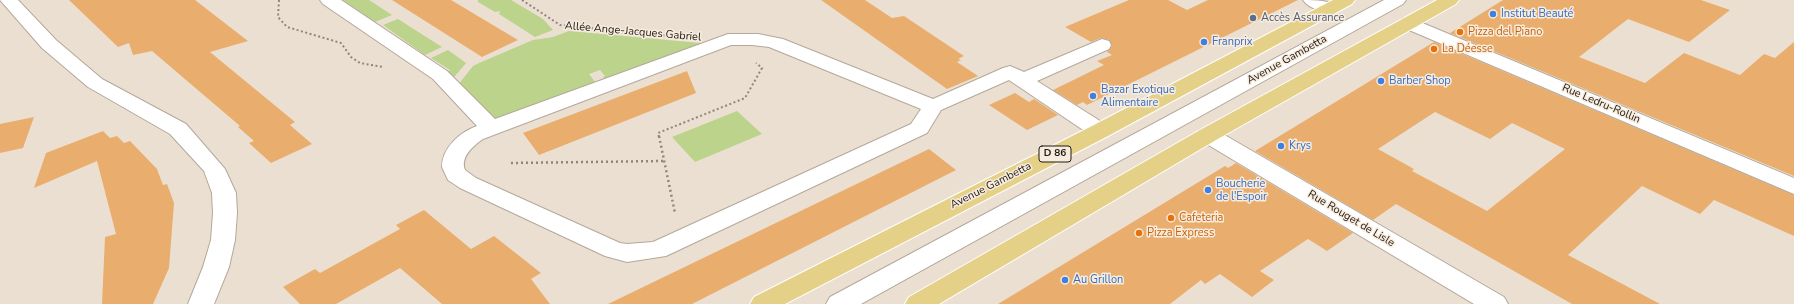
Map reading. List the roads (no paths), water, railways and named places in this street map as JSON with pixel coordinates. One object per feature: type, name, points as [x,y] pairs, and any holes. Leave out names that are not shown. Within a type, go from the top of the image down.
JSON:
[{"type":"main road","points":[[918,304],[1208,135],[1450,0]]},
{"type":"main road","name":"Avenue Gambetta","points":[[763,304],[1100,131],[1329,3]]},
{"type":"street","points":[[8,0],[49,44],[95,83],[178,129],[214,169],[224,193],[225,212],[223,240],[216,267],[201,304]]},
{"type":"street","points":[[329,0],[440,74],[490,127]]},
{"type":"street","name":"Avenue Gambetta","points":[[839,304],[1397,0]]},
{"type":"street","name":"Rue Ledru-Rollin","points":[[1408,23],[1794,187]]},
{"type":"street","points":[[933,106],[776,43],[752,38],[728,40],[490,127],[475,134],[465,142],[456,153],[452,164],[456,174],[468,183],[614,250],[627,253],[657,250],[919,128],[933,106],[1010,72],[1100,131]]},
{"type":"street","points":[[1022,80],[1102,45]]},
{"type":"street","name":"Rue Rouget de Lisle","points":[[1208,135],[1495,304]]},
{"type":"place","name":"Institut Beauté","points":[[1493,14]]},
{"type":"place","name":"Accès Assurance","points":[[1253,18]]},
{"type":"place","name":"Pizza del Piano","points":[[1460,32]]},
{"type":"place","name":"Franprix","points":[[1204,42]]},
{"type":"place","name":"La Déesse","points":[[1434,49]]},
{"type":"place","name":"Barber Shop","points":[[1381,81]]},
{"type":"place","name":"Bazar Exotique Alimentaire","points":[[1093,96]]},
{"type":"place","name":"Krys","points":[[1281,146]]},
{"type":"place","name":"Boucherie de l'Espoir","points":[[1208,190]]},
{"type":"place","name":"Cafeteria","points":[[1171,218]]},
{"type":"place","name":"Pizza Express","points":[[1139,233]]},
{"type":"place","name":"Au Grillon","points":[[1065,280]]}]
